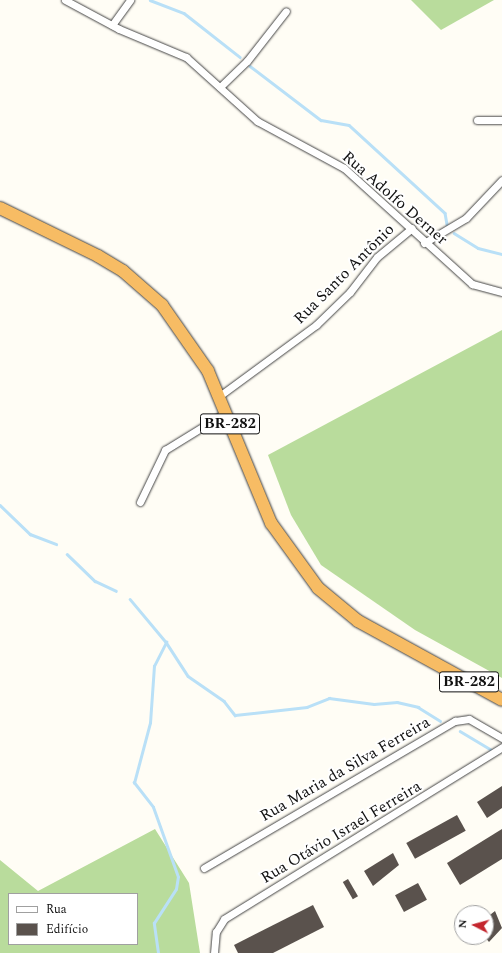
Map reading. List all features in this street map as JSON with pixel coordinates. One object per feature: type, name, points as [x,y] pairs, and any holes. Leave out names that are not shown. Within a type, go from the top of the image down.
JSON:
[{"type":"highway","name":"BR-282","points":[[0,208],[98,256],[123,271],[162,305],[197,352],[225,413],[271,523],[318,588],[358,621],[502,700]]},
{"type":"street","name":"Rua Adolfo Derner","points":[[65,0],[112,25],[186,57],[258,121],[344,168],[412,228],[424,243],[477,287],[502,292]]},
{"type":"street","points":[[112,25],[130,0]]},
{"type":"street","points":[[220,87],[247,61],[286,12]]},
{"type":"street","points":[[477,120],[502,120]]},
{"type":"street","points":[[424,243],[466,218],[502,180]]},
{"type":"street","name":"Rua Santo Antônio","points":[[218,397],[316,325],[350,292],[377,257],[412,228]]},
{"type":"street","points":[[140,502],[165,450],[225,413]]},
{"type":"street","points":[[488,692],[502,708]]},
{"type":"street","name":"Rua Maria da Silva Ferreira","points":[[204,868],[455,721],[469,719],[502,738]]},
{"type":"street","name":"Rua Otávio Israel Ferreira","points":[[214,953],[216,932],[224,919],[502,747]]},
{"type":"green space","points":[[411,0],[494,0],[441,30]]},
{"type":"green space","points":[[502,330],[502,678],[415,630],[321,565],[291,515],[268,455]]},
{"type":"green space","points":[[155,829],[189,883],[200,953],[0,953],[0,860],[38,891]]},
{"type":"building","points":[[502,786],[502,808],[487,818],[477,802]]},
{"type":"building","points":[[457,815],[466,831],[415,859],[406,843]]},
{"type":"building","points":[[502,829],[502,859],[460,885],[447,863]]},
{"type":"building","points":[[393,853],[399,865],[373,886],[364,871]]},
{"type":"building","points":[[348,879],[358,896],[353,899],[343,882]]},
{"type":"building","points":[[418,883],[427,900],[404,912],[395,895]]},
{"type":"building","points":[[313,905],[324,927],[273,953],[238,953],[234,945]]},
{"type":"building","points":[[495,911],[502,928],[494,937]]},
{"type":"waterway","points":[[150,0],[184,13],[240,57]]},
{"type":"waterway","points":[[250,66],[321,120],[349,125],[445,213],[447,224]]},
{"type":"waterway","points":[[454,233],[478,248],[502,254]]},
{"type":"waterway","points":[[0,505],[30,534],[56,544]]},
{"type":"waterway","points":[[67,554],[95,581],[116,591]]},
{"type":"waterway","points":[[130,599],[166,642],[188,676],[224,701],[235,715],[307,707],[329,698],[374,704],[397,702],[418,707],[440,721]]},
{"type":"waterway","points":[[158,953],[154,923],[176,889],[178,877],[153,807],[134,783],[150,723],[154,666],[166,642]]},
{"type":"waterway","points":[[460,731],[492,750]]}]
